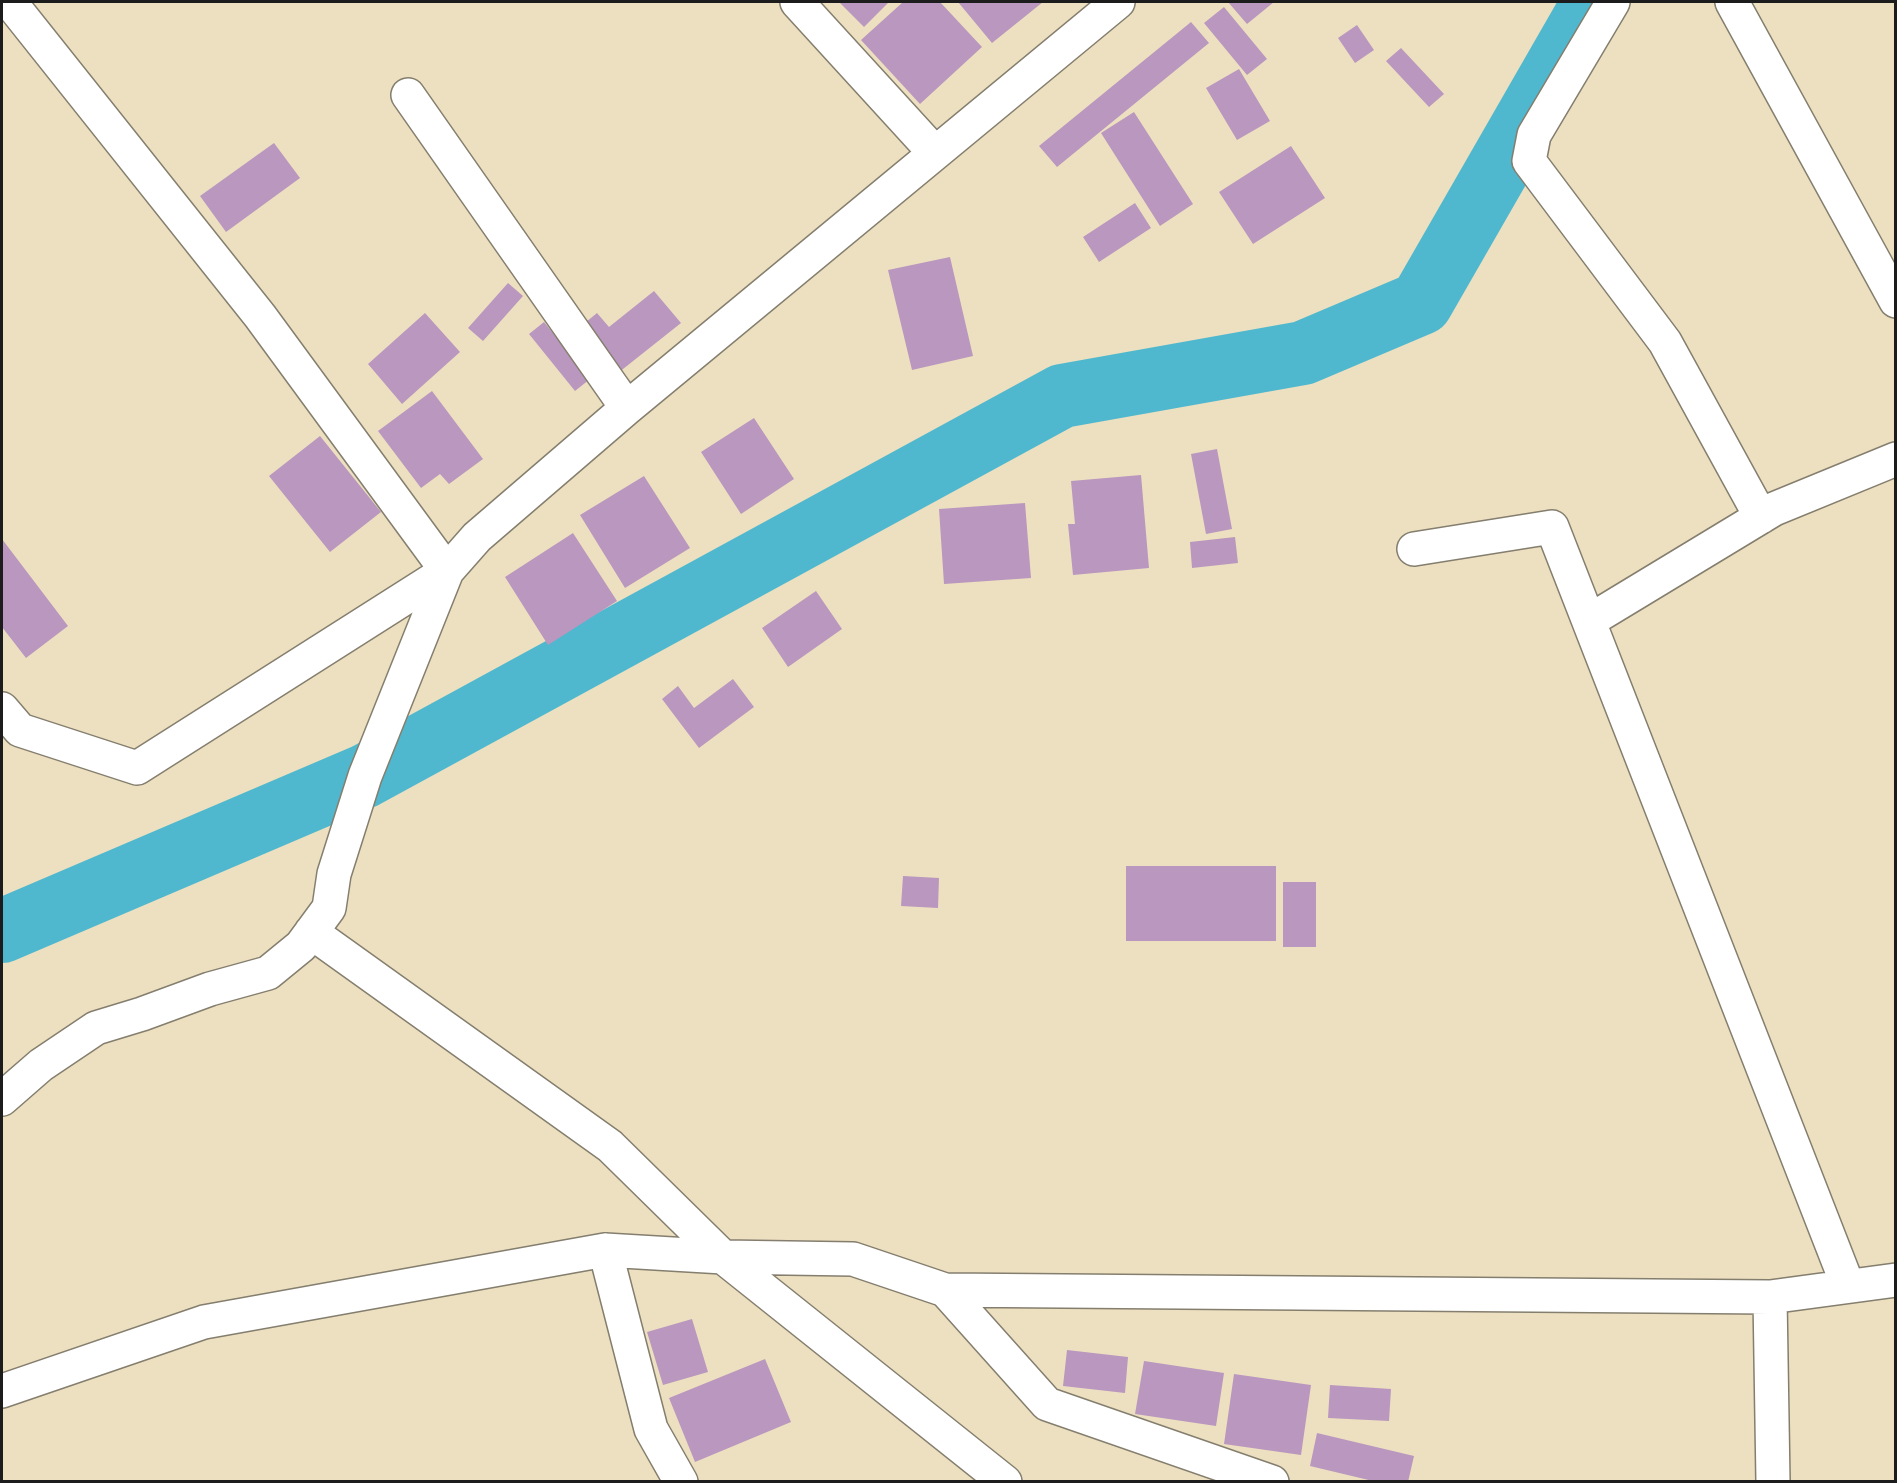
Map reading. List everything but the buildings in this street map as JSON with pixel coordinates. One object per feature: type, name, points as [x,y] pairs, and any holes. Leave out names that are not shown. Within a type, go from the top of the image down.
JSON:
[{"type":"street","points":[[10,2],[260,316],[447,571]]},
{"type":"street","points":[[797,2],[935,153]]},
{"type":"street","points":[[2,709],[20,730],[137,768],[447,571],[477,537],[627,408],[1118,2]]},
{"type":"street","points":[[1613,2],[1534,135],[1529,161],[1665,342],[1761,517]]},
{"type":"street","points":[[1732,2],[1896,301]]},
{"type":"street","points":[[408,95],[627,408]]},
{"type":"street","points":[[1589,621],[1774,509],[1896,459]]},
{"type":"street","points":[[1414,549],[1552,526],[1848,1286]]},
{"type":"street","points":[[2,1099],[41,1065],[96,1028],[210,989],[268,973],[301,946],[329,908],[334,874],[365,776],[447,571]]},
{"type":"street","points":[[311,932],[610,1146],[723,1257],[1005,1482]]},
{"type":"street","points":[[2,1391],[204,1322],[605,1250],[723,1257],[853,1259],[945,1290],[1770,1297],[1896,1280]]},
{"type":"street","points":[[605,1250],[651,1429],[681,1482]]},
{"type":"street","points":[[945,1290],[1047,1404],[1272,1482]]},
{"type":"street","points":[[1770,1297],[1773,1482]]},
{"type":"waterway","points":[[2,931],[365,776],[1062,396],[1303,353],[1421,303],[1594,2]]}]
